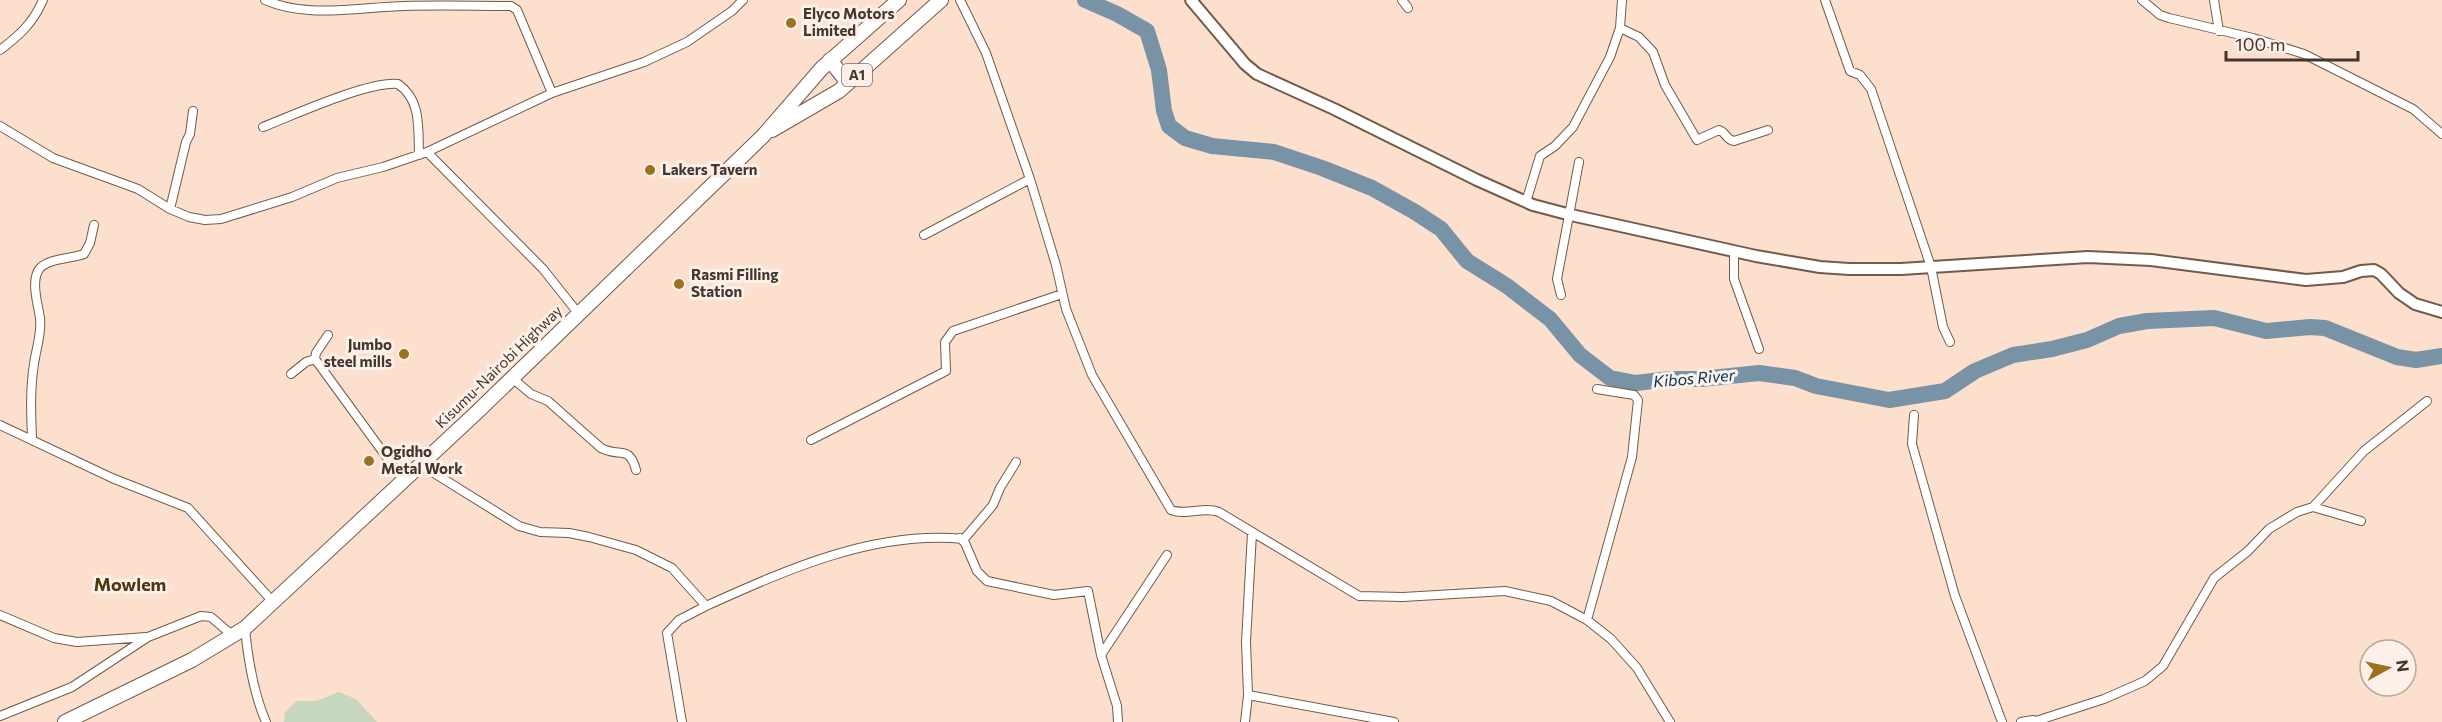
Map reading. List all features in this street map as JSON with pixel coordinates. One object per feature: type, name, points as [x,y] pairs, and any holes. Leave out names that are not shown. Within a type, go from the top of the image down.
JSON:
[{"type":"highway","name":"A1","points":[[763,136],[830,60],[899,0]]},
{"type":"highway","name":"A1","points":[[763,136],[839,92],[941,0]]},
{"type":"highway","points":[[830,60],[848,83]]},
{"type":"highway","name":"Kisumu-Nairobi Highway","points":[[65,722],[192,660],[239,632],[274,603],[763,136]]},
{"type":"main road","points":[[1191,0],[1245,64],[1257,74],[1526,202],[1570,216],[1820,267],[1875,270],[2088,257],[2151,260],[2306,280],[2343,277],[2361,271],[2374,270],[2415,304],[2442,312]]},
{"type":"street","points":[[0,50],[24,32],[35,18],[43,0]]},
{"type":"street","points":[[265,0],[291,9],[511,6],[517,10],[552,93]]},
{"type":"street","points":[[0,126],[53,158],[138,189],[170,209],[197,219],[221,219],[292,197],[337,178],[383,167],[423,153],[552,93],[644,62],[687,42],[732,11],[743,0]]},
{"type":"street","points":[[960,0],[986,53],[1030,179],[1066,309],[1092,375],[1123,424],[1169,508],[1174,512],[1213,510],[1359,596],[1403,597],[1505,591],[1551,601],[1587,620],[1611,639],[1637,668],[1670,722]]},
{"type":"street","points":[[1402,0],[1408,8]]},
{"type":"street","points":[[1526,202],[1540,156],[1556,146],[1573,127],[1610,57],[1620,28],[1622,0]]},
{"type":"street","points":[[1825,0],[1850,71],[1860,75],[1871,89],[1931,267],[1943,327],[1950,342]]},
{"type":"street","points":[[2142,0],[2160,15],[2253,38],[2304,54],[2413,109],[2442,134]]},
{"type":"street","points":[[2214,0],[2219,31]]},
{"type":"street","points":[[1620,28],[1639,37],[1653,52],[1665,86],[1697,140],[1719,130],[1728,139],[1734,141],[1768,130]]},
{"type":"street","points":[[263,127],[339,98],[385,85],[398,84],[409,93],[415,103],[423,153],[543,269],[578,313]]},
{"type":"street","points":[[170,209],[186,142],[190,134],[193,111]]},
{"type":"street","points":[[1561,295],[1557,279],[1579,162]]},
{"type":"street","points":[[924,235],[1030,179]]},
{"type":"street","points":[[32,438],[30,400],[33,365],[41,327],[36,297],[36,278],[39,269],[47,263],[84,254],[90,243],[94,225]]},
{"type":"street","points":[[1734,251],[1734,279],[1759,349]]},
{"type":"street","points":[[811,440],[946,371],[945,342],[953,331],[1062,294]]},
{"type":"street","points":[[328,335],[316,353],[315,359],[404,481]]},
{"type":"street","points":[[291,374],[306,362],[315,359]]},
{"type":"street","points":[[512,378],[531,394],[548,401],[601,448],[608,452],[628,453],[633,457],[636,470]]},
{"type":"street","points":[[1587,620],[1632,457],[1638,400],[1634,395],[1597,389]]},
{"type":"street","points":[[2021,722],[2037,721],[2104,699],[2145,681],[2163,666],[2214,578],[2248,552],[2269,529],[2297,512],[2313,507],[2364,452],[2427,401]]},
{"type":"street","points":[[1914,415],[1912,444],[1955,596],[2002,722]]},
{"type":"street","points":[[0,425],[32,438],[112,478],[188,508],[274,603]]},
{"type":"street","points":[[682,722],[667,633],[679,620],[768,578],[840,553],[890,542],[952,537],[964,539],[993,505],[1000,488],[1017,462]]},
{"type":"street","points":[[421,465],[519,526],[540,532],[568,533],[589,537],[636,550],[672,568],[706,606]]},
{"type":"street","points":[[2313,507],[2361,521]]},
{"type":"street","points":[[1245,722],[1248,695],[1246,642],[1252,533]]},
{"type":"street","points":[[960,538],[965,543],[977,571],[987,581],[1054,595],[1088,591],[1101,655],[1117,706],[1118,722]]},
{"type":"street","points":[[1101,655],[1167,555]]},
{"type":"street","points":[[0,615],[54,638],[77,642],[148,637]]},
{"type":"street","points":[[0,716],[72,687],[148,637],[201,616],[211,617],[239,632],[249,662],[259,706],[266,722]]},
{"type":"street","points":[[1248,695],[1394,722]]},
{"type":"green space","points":[[339,692],[356,699],[377,722],[284,722],[285,712],[297,701],[316,701]]},
{"type":"waterway","name":"Kibos River","points":[[1085,0],[1147,31],[1159,70],[1164,111],[1169,126],[1185,138],[1212,146],[1274,152],[1372,188],[1415,212],[1441,229],[1467,261],[1507,286],[1550,319],[1580,355],[1610,378],[1636,383],[1759,373],[1795,378],[1816,386],[1889,400],[1945,391],[1975,371],[2013,355],[2052,349],[2087,340],[2119,326],[2147,321],[2214,318],[2266,331],[2325,328],[2397,357],[2416,360],[2442,356]]},
{"type":"place","name":"Elyco Motors Limited","points":[[791,23]]},
{"type":"place","name":"Lakers Tavern","points":[[650,170]]},
{"type":"place","name":"Rasmi Filling Station","points":[[679,284]]},
{"type":"place","name":"Jumbo steel mills","points":[[404,354]]},
{"type":"place","name":"Ogidho Metal Work","points":[[369,461]]},
{"type":"district","name":"Mowlem","points":[[130,585]]}]
